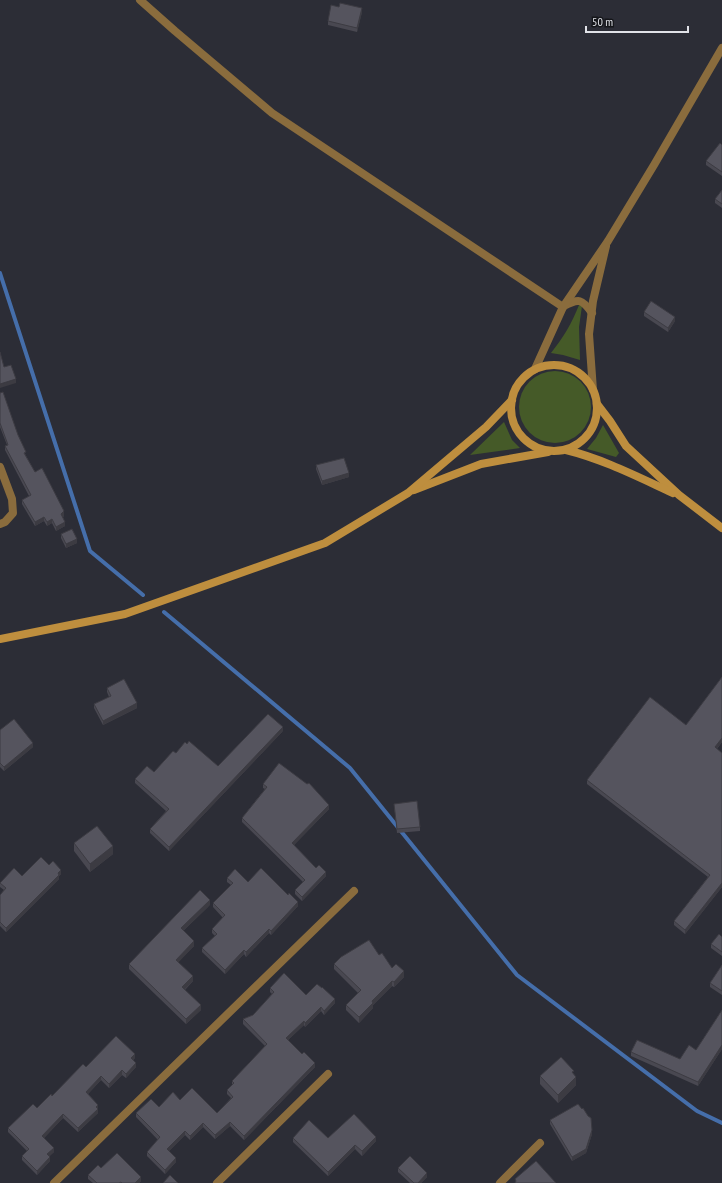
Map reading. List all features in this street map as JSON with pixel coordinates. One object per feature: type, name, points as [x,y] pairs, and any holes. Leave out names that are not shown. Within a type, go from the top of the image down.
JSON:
[{"type":"main road","points":[[551,451],[537,448],[525,440],[516,428],[512,414],[512,400],[516,387],[524,376],[535,369],[548,365],[562,365],[568,367],[586,378],[593,390],[597,404],[596,419],[590,433],[579,444],[566,450]]},
{"type":"main road","points":[[0,639],[125,614],[325,543],[408,493],[486,427],[512,400]]},
{"type":"main road","points":[[597,404],[626,446],[679,495],[722,528]]},
{"type":"main road","points":[[408,493],[481,464],[551,451],[566,450],[581,454],[625,471],[679,495]]},
{"type":"street","points":[[140,0],[272,113],[563,307]]},
{"type":"street","points":[[535,369],[563,307],[608,241],[722,48]]},
{"type":"street","points":[[593,390],[589,334],[593,301],[608,241]]},
{"type":"street","points":[[563,307],[575,301],[581,301],[592,313]]},
{"type":"street","points":[[0,467],[12,499],[13,513],[5,522],[0,524]]},
{"type":"street","points":[[54,1183],[354,891]]},
{"type":"street","points":[[217,1183],[328,1074]]},
{"type":"street","points":[[500,1183],[540,1143]]},
{"type":"green space","points":[[579,305],[582,306],[579,327],[580,360],[551,353],[567,330]]},
{"type":"green space","points":[[555,371],[575,377],[585,387],[591,407],[585,427],[575,437],[555,443],[535,437],[525,427],[519,407],[525,387],[535,377]]},
{"type":"green space","points":[[504,422],[512,440],[520,448],[470,455]]},
{"type":"green space","points":[[603,425],[619,453],[616,457],[587,449],[596,438]]},
{"type":"building","points":[[340,3],[362,8],[357,28],[328,21],[331,5],[339,7]]},
{"type":"building","points":[[720,143],[722,145],[722,172],[706,161]]},
{"type":"building","points":[[722,190],[722,204],[715,199]]},
{"type":"building","points":[[651,301],[675,317],[668,328],[644,312]]},
{"type":"building","points":[[0,352],[4,367],[11,365],[16,379],[0,384]]},
{"type":"building","points":[[3,392],[18,435],[26,452],[24,453],[35,472],[42,468],[64,511],[61,514],[65,522],[56,527],[52,519],[47,522],[44,517],[35,522],[22,500],[31,495],[5,446],[8,445],[0,423],[0,393]]},
{"type":"building","points":[[344,458],[349,473],[322,481],[316,465]]},
{"type":"building","points":[[72,529],[77,539],[66,544],[61,534]]},
{"type":"building","points":[[722,677],[722,738],[715,747],[722,753],[722,883],[685,930],[674,921],[710,875],[587,780],[650,697],[686,725]]},
{"type":"building","points":[[124,679],[137,703],[103,721],[94,704],[111,696],[107,688]]},
{"type":"building","points":[[268,714],[283,727],[169,847],[150,829],[169,809],[135,779],[147,766],[154,772],[173,751],[176,753],[185,742],[187,744],[189,741],[218,766]]},
{"type":"building","points":[[14,719],[33,743],[4,767],[0,763],[0,730]]},
{"type":"building","points":[[279,763],[307,784],[309,783],[329,805],[292,843],[316,868],[319,865],[326,872],[302,897],[295,890],[305,880],[242,818],[267,787],[263,784]]},
{"type":"building","points":[[417,801],[420,827],[397,829],[394,804]]},
{"type":"building","points":[[97,826],[113,846],[90,864],[74,843]]},
{"type":"building","points":[[41,857],[49,865],[53,861],[61,870],[58,873],[59,875],[6,928],[0,922],[0,895],[6,888],[0,883],[14,868],[22,876]]},
{"type":"building","points":[[261,868],[288,895],[289,893],[298,902],[271,931],[269,929],[246,952],[244,950],[225,970],[202,948],[217,934],[212,929],[225,915],[213,903],[233,883],[227,878],[235,869],[248,882]]},
{"type":"building","points":[[200,890],[210,900],[181,928],[194,941],[176,960],[193,976],[182,987],[201,1005],[186,1019],[129,964]]},
{"type":"building","points":[[719,934],[722,937],[722,952],[711,944]]},
{"type":"building","points":[[369,940],[379,955],[382,953],[392,968],[396,964],[404,971],[372,1001],[373,1003],[359,1017],[346,1005],[361,990],[334,964],[341,957]]},
{"type":"building","points":[[722,965],[722,991],[710,983]]},
{"type":"building","points":[[284,973],[306,995],[317,984],[335,999],[324,1011],[321,1007],[305,1023],[304,1021],[286,1038],[302,1054],[304,1052],[315,1063],[244,1136],[230,1122],[215,1135],[203,1123],[190,1136],[185,1131],[167,1149],[176,1158],[165,1170],[147,1152],[160,1137],[136,1113],[151,1099],[159,1107],[173,1092],[180,1100],[192,1088],[217,1113],[233,1097],[227,1090],[234,1083],[232,1081],[267,1044],[243,1019],[253,1015],[274,992],[270,988]]},
{"type":"building","points":[[722,1010],[722,1045],[698,1082],[631,1052],[637,1040],[680,1059],[689,1045],[696,1050]]},
{"type":"building","points":[[116,1036],[135,1054],[131,1058],[136,1063],[126,1074],[122,1070],[109,1084],[101,1076],[86,1092],[98,1105],[96,1107],[98,1109],[78,1128],[63,1114],[42,1136],[54,1148],[47,1154],[50,1157],[37,1171],[22,1156],[29,1149],[8,1128],[33,1104],[37,1108],[51,1094],[52,1096],[83,1064],[86,1067]]},
{"type":"building","points":[[561,1057],[574,1071],[572,1072],[576,1077],[558,1095],[540,1076]]},
{"type":"building","points":[[578,1104],[591,1118],[592,1130],[586,1149],[572,1157],[550,1120]]},
{"type":"building","points":[[354,1114],[376,1137],[362,1151],[355,1145],[328,1172],[293,1138],[309,1120],[328,1138]]},
{"type":"building","points":[[117,1153],[141,1177],[135,1183],[97,1183],[88,1175],[98,1165],[101,1168]]},
{"type":"building","points":[[410,1156],[427,1173],[418,1183],[414,1183],[398,1168]]},
{"type":"building","points":[[536,1161],[556,1183],[515,1183],[515,1179]]},
{"type":"building","points":[[170,1175],[178,1183],[163,1183]]},
{"type":"waterway","points":[[0,273],[90,551],[143,595]]},
{"type":"waterway","points":[[164,612],[350,768],[517,975],[697,1111],[722,1123]]}]
